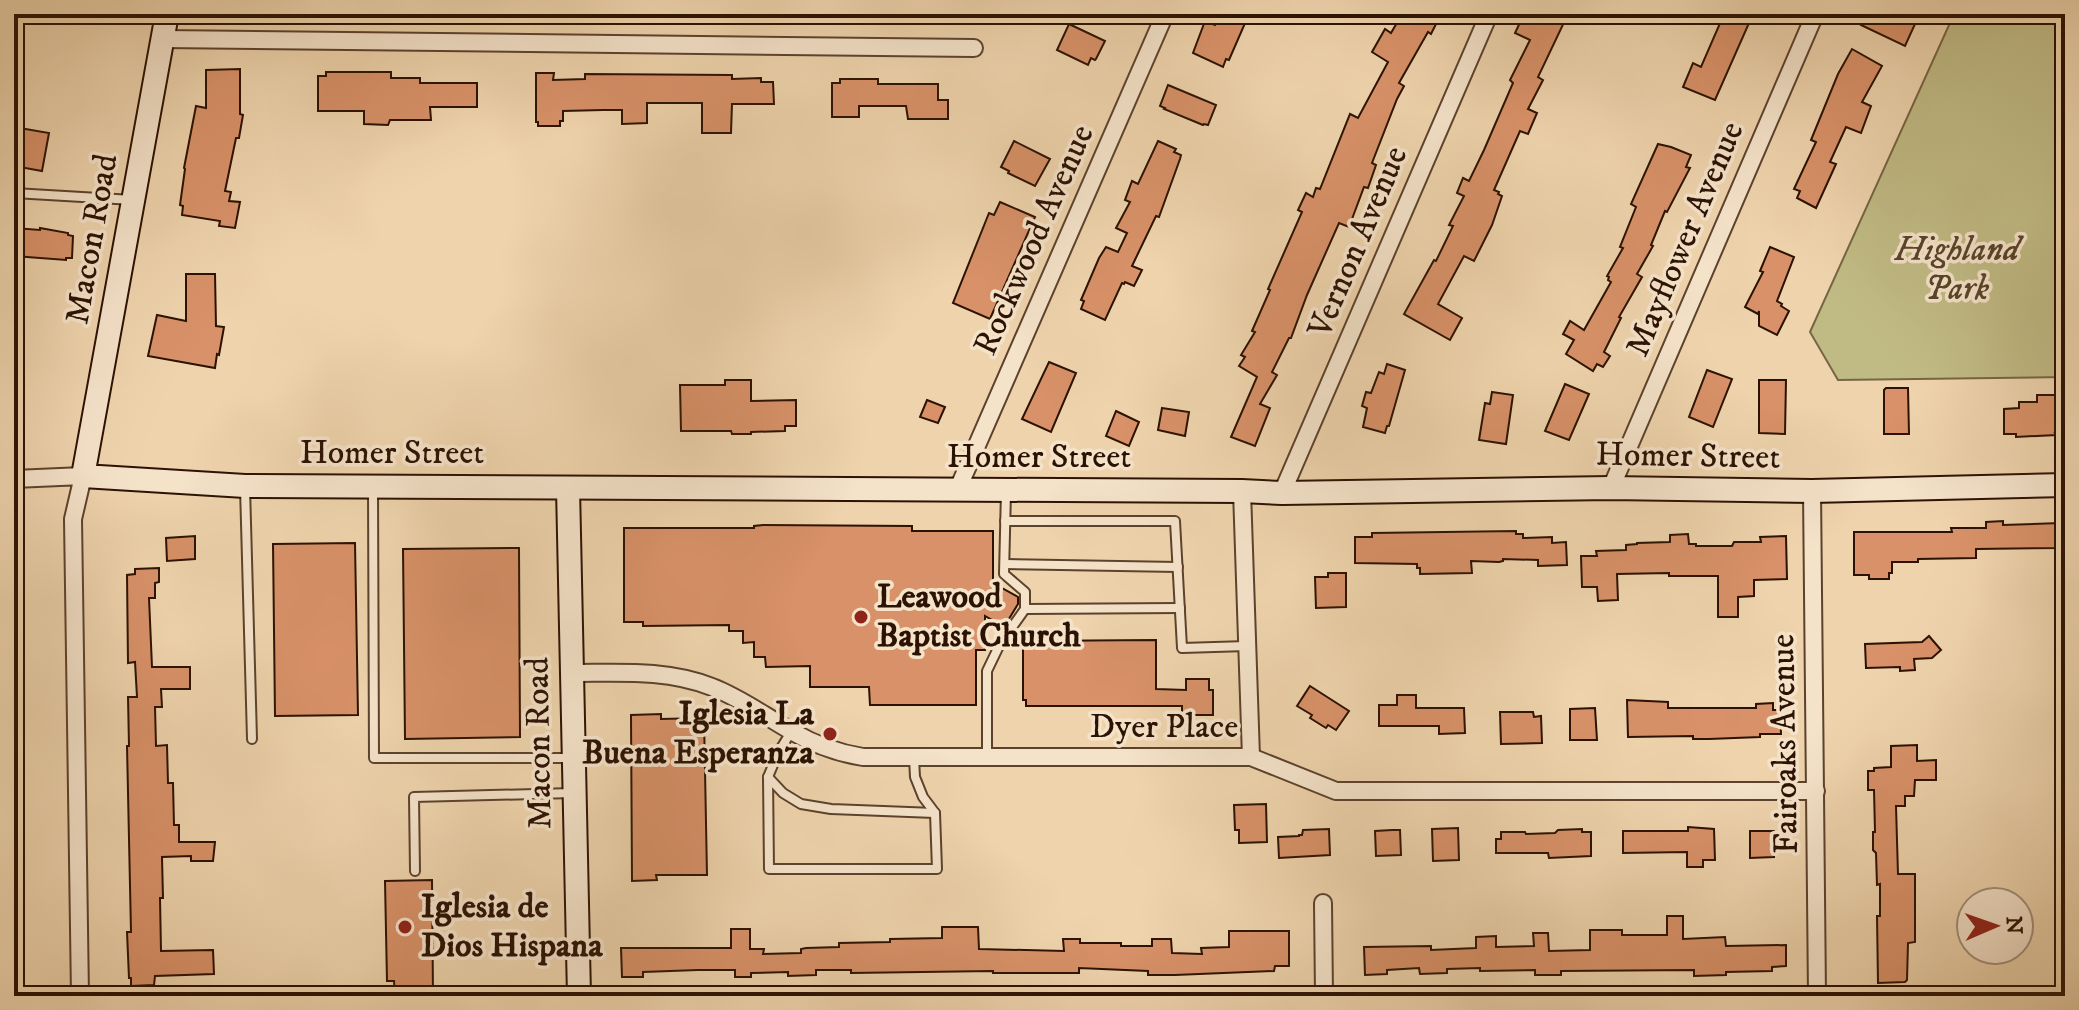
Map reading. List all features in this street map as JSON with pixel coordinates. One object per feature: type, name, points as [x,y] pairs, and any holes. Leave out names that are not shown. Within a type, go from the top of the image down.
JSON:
[{"type":"street","name":"Macon Road","points":[[83,476],[167,14]]},
{"type":"street","name":"Rockwood Avenue","points":[[957,491],[1165,14]]},
{"type":"street","name":"Vernon Avenue","points":[[1282,493],[1489,14]]},
{"type":"street","name":"Mayflower Avenue","points":[[1611,488],[1815,14]]},
{"type":"street","points":[[163,39],[974,48]]},
{"type":"street","points":[[80,996],[73,519],[83,476]]},
{"type":"street","name":"Homer Street","points":[[14,479],[83,476],[245,486],[1282,493],[1611,488],[1812,491],[2065,485]]},
{"type":"street","name":"Macon Road","points":[[568,488],[579,996]]},
{"type":"street","points":[[1242,491],[1251,757]]},
{"type":"street","name":"Fairoaks Avenue","points":[[1812,491],[1817,996]]},
{"type":"street","name":"Dyer Place","points":[[571,673],[667,674],[690,679],[739,699],[818,745],[863,757],[1251,757],[1336,791],[1816,791]]},
{"type":"street","points":[[1323,903],[1324,996]]},
{"type":"lane","points":[[14,193],[134,200]]},
{"type":"lane","points":[[245,486],[252,739]]},
{"type":"lane","points":[[373,487],[374,758],[573,758]]},
{"type":"lane","points":[[987,757],[987,671],[1000,644],[1025,609],[1025,592],[1004,574],[1006,491]]},
{"type":"lane","points":[[1005,521],[1175,521],[1182,648],[1247,646]]},
{"type":"lane","points":[[1005,564],[1178,567]]},
{"type":"lane","points":[[1025,609],[1180,608]]},
{"type":"lane","points":[[791,732],[768,777],[769,869],[937,869],[935,813],[923,797],[915,777],[914,758]]},
{"type":"lane","points":[[768,777],[783,793],[801,804],[831,809],[935,813]]},
{"type":"lane","points":[[415,871],[414,797],[574,793]]},
{"type":"green space","name":"Highland Park","points":[[1954,14],[2065,14],[2065,377],[1838,380],[1810,332]]},
{"type":"building","points":[[1220,14],[1249,14],[1223,67],[1193,53],[1205,21],[1215,25]]},
{"type":"building","points":[[1402,14],[1441,14],[1399,83],[1404,86],[1372,163],[1376,165],[1368,188],[1364,187],[1349,227],[1339,223],[1291,338],[1272,372],[1277,375],[1260,404],[1270,408],[1255,446],[1231,437],[1257,377],[1239,366],[1245,357],[1241,355],[1255,332],[1252,331],[1302,212],[1298,210],[1306,193],[1313,197],[1316,188],[1320,189],[1350,114],[1358,118],[1388,62],[1372,52],[1385,29],[1391,33]]},
{"type":"building","points":[[1524,14],[1568,14],[1538,77],[1543,80],[1528,109],[1537,113],[1528,134],[1520,131],[1494,190],[1502,196],[1492,225],[1474,261],[1464,256],[1438,304],[1462,318],[1450,340],[1404,314],[1453,226],[1449,225],[1464,196],[1457,193],[1463,178],[1469,181],[1513,83],[1510,80],[1530,40],[1515,33]]},
{"type":"building","points":[[1724,14],[1753,14],[1715,100],[1683,87],[1693,63],[1701,67]]},
{"type":"building","points":[[1867,14],[1894,14],[1915,24],[1905,46],[1861,25]]},
{"type":"building","points":[[1069,24],[1105,41],[1096,59],[1091,58],[1088,65],[1057,50]]},
{"type":"building","points":[[1852,49],[1882,66],[1862,102],[1871,106],[1861,133],[1846,127],[1830,162],[1836,164],[1816,208],[1797,198],[1800,191],[1794,189],[1816,142],[1811,140],[1838,74]]},
{"type":"building","points":[[240,69],[240,114],[243,115],[225,191],[231,192],[229,201],[240,202],[235,228],[219,226],[220,221],[182,215],[183,206],[180,205],[196,106],[206,108],[206,70]]},
{"type":"building","points":[[326,72],[391,72],[391,78],[420,78],[420,83],[477,83],[477,107],[430,107],[431,120],[390,120],[388,125],[364,124],[364,111],[318,111],[318,76],[326,76]]},
{"type":"building","points":[[536,73],[554,73],[553,80],[585,79],[585,74],[761,78],[761,82],[773,82],[774,104],[732,104],[731,133],[702,133],[702,103],[647,103],[647,123],[622,124],[622,110],[563,111],[560,126],[538,126]]},
{"type":"building","points":[[840,79],[878,79],[878,84],[938,84],[938,100],[948,100],[948,119],[908,119],[906,106],[859,106],[859,117],[832,117],[832,83],[840,83]]},
{"type":"building","points":[[1168,85],[1216,105],[1208,125],[1160,106]]},
{"type":"building","points":[[14,127],[49,133],[42,171],[14,166]]},
{"type":"building","points":[[1014,141],[1050,159],[1035,186],[1001,167]]},
{"type":"building","points":[[1158,141],[1176,149],[1174,152],[1181,155],[1180,159],[1159,217],[1156,216],[1132,266],[1142,270],[1134,286],[1122,283],[1105,320],[1081,309],[1084,301],[1081,300],[1106,247],[1118,252],[1127,233],[1116,228],[1130,202],[1125,200],[1132,181],[1138,184]]},
{"type":"building","points":[[1658,144],[1691,155],[1686,167],[1690,168],[1665,211],[1653,246],[1637,274],[1642,277],[1619,317],[1604,352],[1610,356],[1603,367],[1597,364],[1593,371],[1566,354],[1574,340],[1563,334],[1570,321],[1584,330],[1611,282],[1607,276],[1623,248],[1620,247],[1636,207],[1631,204]]},
{"type":"building","points":[[1000,202],[1035,217],[990,319],[953,303],[989,213],[994,215]]},
{"type":"building","points":[[14,228],[68,233],[73,236],[72,258],[14,256]]},
{"type":"building","points":[[1770,247],[1794,257],[1777,301],[1789,311],[1777,335],[1759,326],[1759,311],[1758,314],[1745,307],[1763,272],[1760,271]]},
{"type":"building","points":[[186,274],[215,274],[216,326],[224,327],[215,368],[148,356],[157,315],[186,321]]},
{"type":"building","points":[[1049,362],[1076,373],[1051,432],[1022,419]]},
{"type":"building","points":[[1387,364],[1405,370],[1385,433],[1363,427],[1367,408],[1362,406],[1366,392],[1371,393],[1379,372],[1384,374]]},
{"type":"building","points":[[1707,370],[1732,379],[1713,427],[1689,417]]},
{"type":"building","points":[[725,380],[751,380],[751,401],[796,400],[796,426],[785,426],[785,431],[751,434],[681,431],[680,385],[725,385]]},
{"type":"building","points":[[1759,380],[1786,380],[1785,434],[1759,433]]},
{"type":"building","points":[[1565,384],[1589,394],[1569,440],[1545,431]]},
{"type":"building","points":[[1886,388],[1908,388],[1909,434],[1884,434]]},
{"type":"building","points":[[1492,392],[1513,395],[1506,444],[1479,440],[1485,403],[1490,404]]},
{"type":"building","points":[[2037,395],[2059,395],[2059,399],[2065,399],[2065,433],[2016,437],[2016,434],[2004,434],[2004,409],[2019,408],[2019,402],[2037,402]]},
{"type":"building","points":[[927,400],[945,407],[938,423],[920,417]]},
{"type":"building","points":[[1162,408],[1189,412],[1185,436],[1158,430]]},
{"type":"building","points":[[1116,411],[1139,422],[1129,446],[1106,436]]},
{"type":"building","points":[[2003,521],[2003,525],[2060,523],[2060,548],[1976,549],[1976,558],[1892,562],[1889,579],[1854,575],[1854,532],[1952,532],[1951,528],[1986,528],[1986,522]]},
{"type":"building","points":[[763,525],[912,526],[912,531],[993,531],[993,583],[1018,597],[1018,604],[1004,627],[985,616],[985,650],[976,650],[976,705],[870,705],[869,687],[810,687],[810,666],[766,667],[765,657],[754,657],[754,642],[743,643],[743,631],[729,631],[729,625],[643,626],[643,622],[624,622],[624,528],[754,528]]},
{"type":"building","points":[[1516,531],[1516,534],[1523,534],[1523,538],[1552,537],[1552,543],[1566,542],[1567,565],[1538,566],[1538,560],[1503,559],[1499,562],[1471,561],[1472,573],[1420,574],[1417,564],[1355,563],[1355,537],[1372,537],[1372,533]]},
{"type":"building","points":[[1688,534],[1689,544],[1696,546],[1732,546],[1734,542],[1761,542],[1760,537],[1786,536],[1787,579],[1754,580],[1754,596],[1738,597],[1738,617],[1718,617],[1718,576],[1617,574],[1618,600],[1598,601],[1597,587],[1582,587],[1581,556],[1597,556],[1596,551],[1626,550],[1626,545],[1637,543],[1670,542],[1670,535]]},
{"type":"building","points":[[195,536],[195,559],[167,561],[166,538]]},
{"type":"building","points":[[355,543],[358,715],[275,716],[273,544]]},
{"type":"building","points":[[519,548],[520,737],[405,739],[403,549]]},
{"type":"building","points":[[159,568],[155,598],[149,598],[152,667],[190,667],[190,689],[161,689],[162,707],[155,707],[156,746],[167,745],[168,783],[173,783],[174,825],[179,825],[179,842],[215,842],[213,861],[191,861],[191,856],[162,857],[161,951],[213,950],[214,974],[155,976],[154,985],[131,986],[127,932],[131,932],[128,697],[137,697],[135,662],[128,663],[127,575],[135,574],[135,569]]},
{"type":"building","points":[[1328,573],[1346,573],[1346,607],[1316,608],[1315,577],[1328,577]]},
{"type":"building","points":[[1929,636],[1941,650],[1932,658],[1914,659],[1915,670],[1866,668],[1865,644],[1922,642]]},
{"type":"building","points":[[1156,640],[1156,689],[1186,690],[1186,679],[1209,679],[1209,690],[1213,690],[1213,715],[1182,715],[1182,706],[1026,706],[1026,700],[1023,700],[1023,641]]},
{"type":"building","points":[[1310,686],[1349,711],[1336,730],[1328,725],[1326,728],[1297,706]]},
{"type":"building","points":[[1397,695],[1416,695],[1416,708],[1464,708],[1465,733],[1439,734],[1439,726],[1379,726],[1379,705],[1397,705]]},
{"type":"building","points":[[1627,700],[1668,702],[1668,708],[1756,708],[1756,704],[1773,703],[1773,710],[1780,710],[1781,734],[1709,739],[1693,739],[1693,736],[1628,737]]},
{"type":"building","points":[[1595,708],[1597,740],[1570,740],[1570,709]]},
{"type":"building","points":[[1500,712],[1533,712],[1534,717],[1541,716],[1542,743],[1501,744]]},
{"type":"building","points":[[661,714],[661,719],[704,718],[707,875],[656,875],[657,880],[632,881],[631,715]]},
{"type":"building","points":[[1917,745],[1917,761],[1936,760],[1936,780],[1915,780],[1914,796],[1905,796],[1905,806],[1896,806],[1898,874],[1915,874],[1915,942],[1908,943],[1907,980],[1878,983],[1880,884],[1877,885],[1876,853],[1873,850],[1874,790],[1868,790],[1868,771],[1891,767],[1891,746]]},
{"type":"building","points":[[1266,804],[1267,842],[1239,843],[1234,805]]},
{"type":"building","points":[[1688,827],[1714,829],[1715,860],[1703,860],[1703,867],[1687,867],[1687,852],[1623,853],[1623,831],[1688,831]]},
{"type":"building","points":[[1458,828],[1459,860],[1433,861],[1432,829]]},
{"type":"building","points":[[1329,829],[1330,855],[1279,858],[1278,837],[1299,836],[1303,830]]},
{"type":"building","points":[[1582,829],[1582,832],[1591,832],[1591,856],[1549,858],[1548,853],[1496,853],[1496,839],[1501,839],[1501,832],[1555,833],[1558,830]]},
{"type":"building","points":[[1400,830],[1401,855],[1376,856],[1375,831]]},
{"type":"building","points":[[1750,831],[1774,831],[1774,857],[1750,858]]},
{"type":"building","points":[[432,880],[433,996],[395,996],[394,981],[387,981],[385,881]]},
{"type":"building","points":[[1667,916],[1683,916],[1683,939],[1725,937],[1726,946],[1786,945],[1786,966],[1772,967],[1772,971],[1694,976],[1694,970],[1561,971],[1561,975],[1535,975],[1535,970],[1480,971],[1480,968],[1420,974],[1419,968],[1365,975],[1364,947],[1431,946],[1431,950],[1476,948],[1476,937],[1496,936],[1496,947],[1534,946],[1533,933],[1548,933],[1549,951],[1590,950],[1590,930],[1622,930],[1622,935],[1667,935]]},
{"type":"building","points":[[942,927],[978,927],[979,949],[1064,951],[1063,939],[1080,939],[1080,943],[1152,946],[1152,939],[1171,939],[1172,953],[1202,954],[1201,948],[1229,947],[1229,931],[1289,931],[1289,966],[1275,966],[1274,971],[1175,975],[1079,968],[1079,973],[851,973],[851,970],[816,970],[816,975],[751,973],[751,977],[735,977],[735,970],[698,970],[643,972],[643,977],[622,977],[621,948],[731,948],[731,929],[750,929],[750,949],[764,949],[763,954],[801,953],[801,949],[806,948],[839,947],[839,943],[942,938]]},
{"type":"place","name":"Leawood Baptist Church","points":[[861,617]]},
{"type":"place","name":"Iglesia La Buena Esperanza","points":[[830,734]]},
{"type":"place","name":"Iglesia de Dios Hispana","points":[[405,927]]}]
